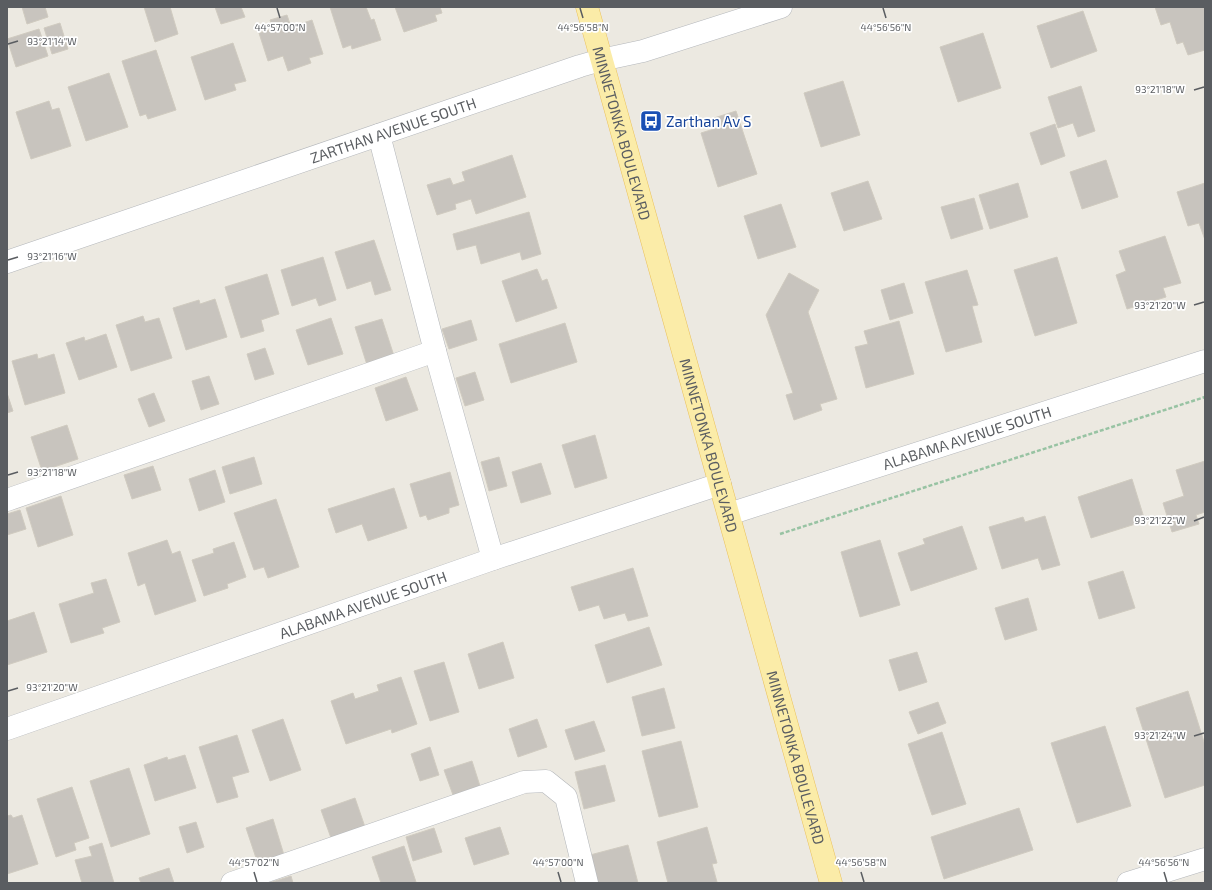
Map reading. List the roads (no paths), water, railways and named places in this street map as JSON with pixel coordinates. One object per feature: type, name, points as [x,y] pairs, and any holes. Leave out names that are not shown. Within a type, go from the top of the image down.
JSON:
[{"type":"main road","name":"MINNETONKA BOULEVARD","points":[[587,7],[831,883]]},
{"type":"street","name":"ZARTHAN AVENUE SOUTH","points":[[7,262],[601,60],[643,51],[781,7]]},
{"type":"street","points":[[379,135],[435,351],[494,559]]},
{"type":"street","points":[[7,500],[435,351]]},
{"type":"street","name":"ALABAMA AVENUE SOUTH","points":[[729,514],[1205,361]]},
{"type":"street","name":"ALABAMA AVENUE SOUTH","points":[[7,729],[494,559],[720,484]]},
{"type":"street","points":[[232,883],[524,782],[546,781],[566,797],[587,883]]},
{"type":"street","points":[[1128,883],[1205,859]]},
{"type":"place","name":"Zarthan Av S","points":[[651,121]]}]
